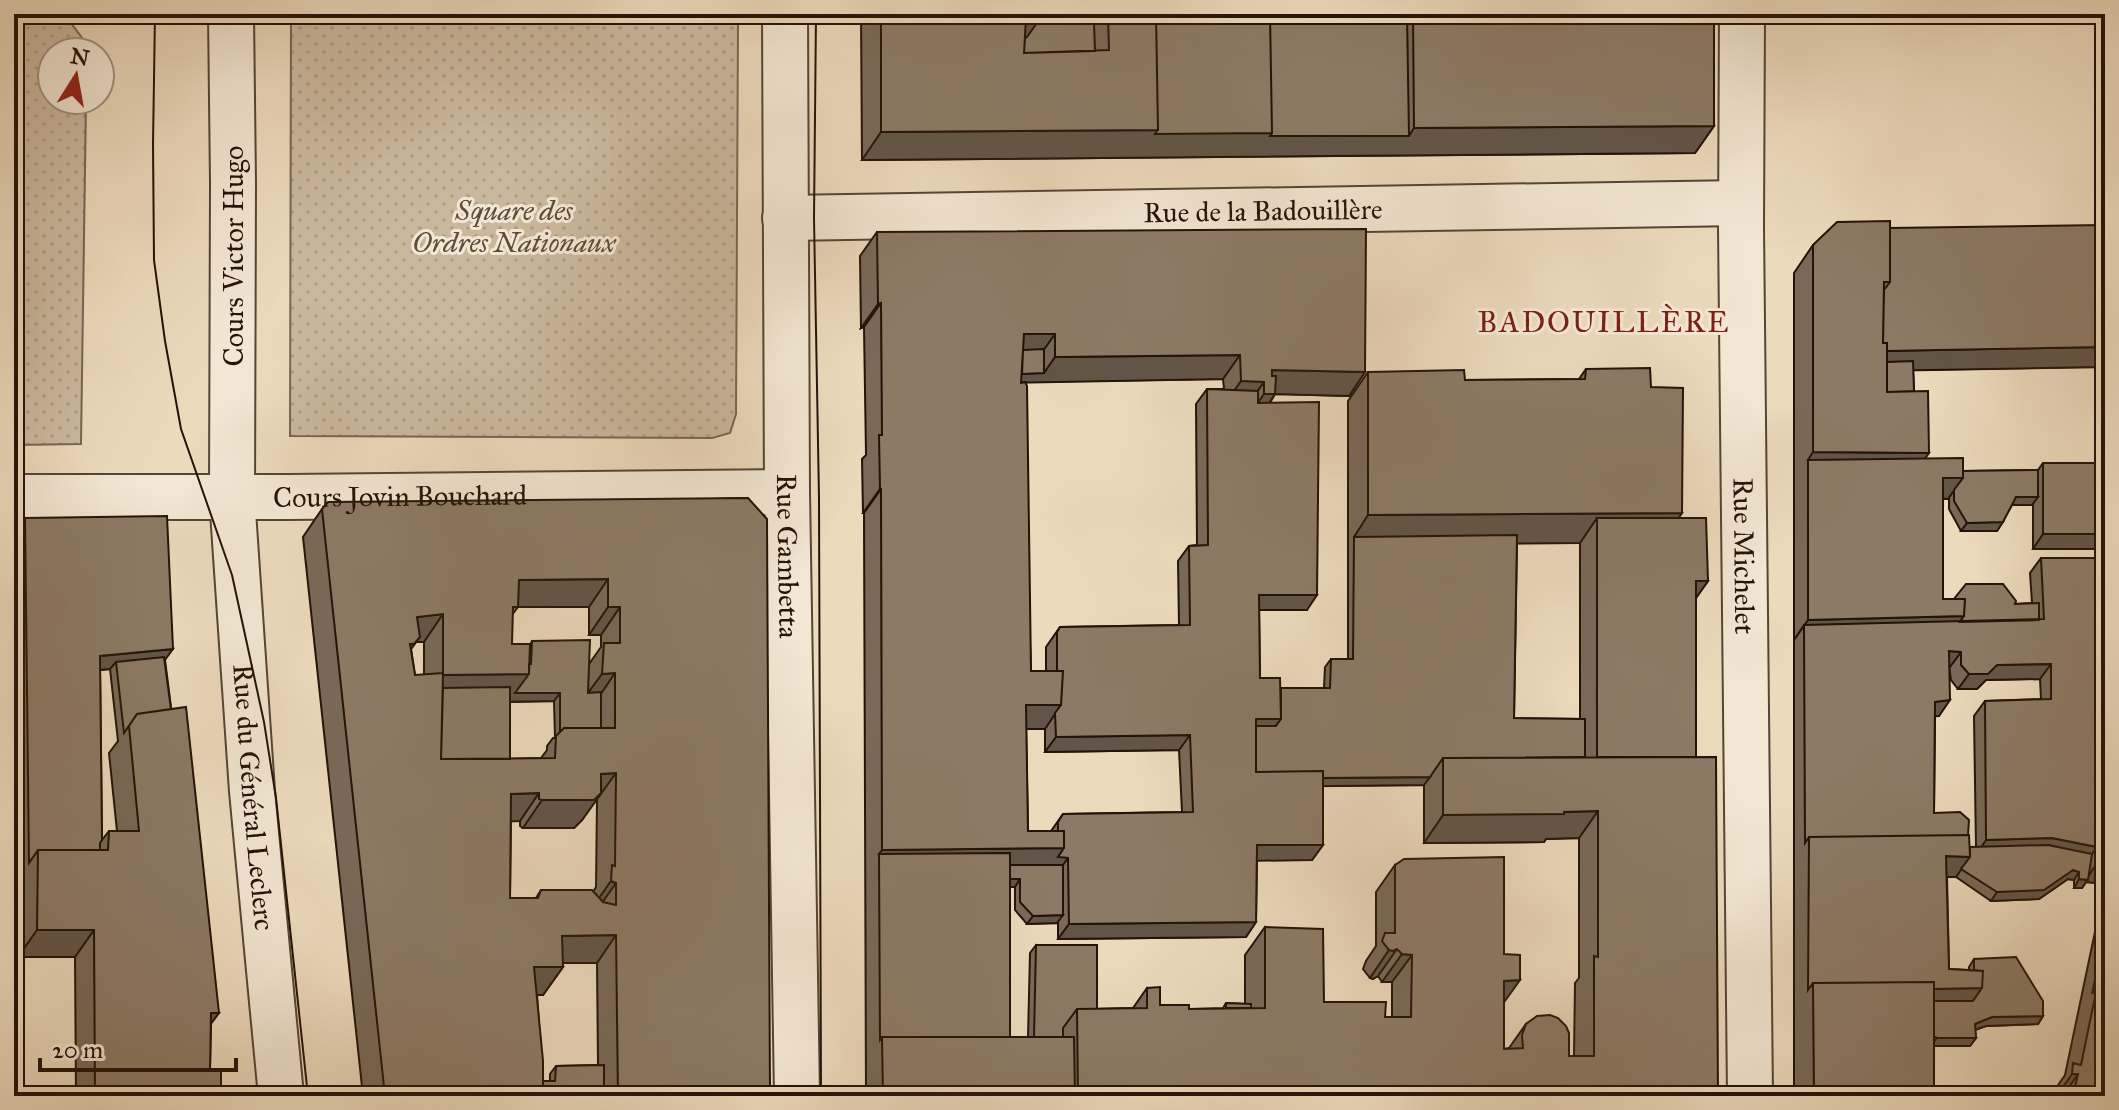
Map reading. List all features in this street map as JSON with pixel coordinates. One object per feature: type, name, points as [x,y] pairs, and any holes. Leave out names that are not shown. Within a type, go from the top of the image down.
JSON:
[{"type":"street","name":"Cours Victor Hugo","points":[[231,14],[232,497]]},
{"type":"street","name":"Rue Gambetta","points":[[785,14],[787,492],[797,1096]]},
{"type":"street","name":"Rue Michelet","points":[[1742,14],[1750,1096]]},
{"type":"street","name":"Rue de la Badouillère","points":[[785,218],[1741,203]]},
{"type":"street","name":"Cours Jovin Bouchard","points":[[14,497],[787,492]]},
{"type":"street","name":"Rue du Général Leclerc","points":[[232,497],[252,791],[281,1096]]},
{"type":"green space","points":[[14,14],[64,14],[81,36],[36,36],[36,116],[86,116],[81,444],[14,445]]},
{"type":"green space","name":"Square des Ordres Nationaux","points":[[291,14],[733,14],[738,24],[736,414],[730,433],[712,438],[290,436]]},
{"type":"building","points":[[881,14],[1041,14],[1041,18],[1026,18],[1024,53],[1109,50],[1108,14],[1156,14],[1158,130],[881,132]]},
{"type":"building","points":[[1041,14],[1100,14],[1098,17],[1041,17]]},
{"type":"building","points":[[1156,14],[1270,14],[1272,133],[1155,134],[1158,130]]},
{"type":"building","points":[[1270,14],[1407,14],[1409,136],[1270,136]]},
{"type":"building","points":[[1413,14],[1714,14],[1714,126],[1414,128]]},
{"type":"building","points":[[1037,23],[1094,23],[1095,51],[1024,53],[1025,38]]},
{"type":"building","points":[[1890,221],[1890,282],[1884,282],[1883,343],[1887,343],[1887,392],[1928,391],[1929,453],[1813,452],[1813,245],[1837,222]]},
{"type":"building","points":[[2105,225],[2105,347],[1887,351],[1887,343],[1883,343],[1884,290],[1890,282],[1890,228]]},
{"type":"building","points":[[1366,229],[1365,372],[1272,370],[1272,376],[1276,376],[1275,394],[1264,394],[1264,382],[1241,381],[1240,355],[1055,357],[1055,334],[1024,334],[1021,383],[1025,382],[1027,386],[1031,671],[1063,671],[1061,705],[1026,705],[1028,831],[1064,831],[1064,848],[882,850],[881,303],[878,304],[877,232]]},
{"type":"building","points":[[1044,349],[1044,373],[1022,374],[1023,350]]},
{"type":"building","points":[[1913,361],[1914,391],[1887,392],[1887,362]]},
{"type":"building","points":[[1650,368],[1651,387],[1683,388],[1682,513],[1368,515],[1368,372],[1464,370],[1465,380],[1585,379],[1586,369]]},
{"type":"building","points":[[1207,389],[1258,391],[1258,403],[1319,402],[1317,595],[1259,595],[1260,678],[1280,678],[1281,719],[1256,719],[1256,772],[1323,771],[1323,845],[1257,845],[1256,922],[1069,924],[1068,858],[1058,857],[1064,848],[1064,831],[1058,831],[1058,822],[1063,814],[1193,812],[1190,735],[1056,737],[1055,713],[1061,705],[1063,671],[1057,671],[1057,632],[1060,627],[1190,625],[1189,546],[1208,545]]},
{"type":"building","points":[[2105,426],[2105,463],[2104,463]]},
{"type":"building","points":[[1963,458],[1963,478],[1943,478],[1943,599],[1965,599],[1964,616],[1808,620],[1808,460]]},
{"type":"building","points":[[2043,463],[2105,463],[2105,534],[2043,534]]},
{"type":"building","points":[[2038,470],[2038,497],[2016,497],[2003,522],[1967,523],[1954,501],[1954,490],[1963,478],[1963,471]]},
{"type":"building","points":[[748,498],[767,519],[770,1096],[618,1096],[616,935],[562,936],[563,967],[534,967],[543,1061],[543,1096],[385,1096],[322,509],[328,502]],"holes":[[[608,579],[608,607],[620,607],[620,643],[604,643],[602,674],[615,673],[615,728],[564,728],[556,736],[555,758],[441,759],[443,675],[529,674],[530,644],[512,644],[513,607],[518,607],[519,580]],[[443,614],[443,673],[415,675],[410,644],[420,637],[417,617]],[[616,773],[615,866],[612,865],[611,881],[616,883],[616,905],[603,902],[592,890],[541,890],[538,898],[510,898],[511,794],[539,793],[542,800],[594,800],[601,793],[601,774]]]},
{"type":"building","points":[[167,516],[173,649],[100,656],[100,850],[38,850],[29,863],[25,518]]},
{"type":"building","points":[[1597,518],[1706,518],[1708,581],[1696,581],[1696,757],[1597,757]]},
{"type":"building","points":[[1517,535],[1514,718],[1585,719],[1585,757],[1443,758],[1430,777],[1323,778],[1323,771],[1256,772],[1256,726],[1276,726],[1281,719],[1281,688],[1330,688],[1331,659],[1353,659],[1354,537]]},
{"type":"building","points":[[2041,558],[2105,558],[2105,842],[2097,847],[2052,838],[1986,840],[1985,701],[2051,699],[2051,664],[1997,665],[1988,674],[1969,674],[1961,665],[1961,652],[1949,651],[1950,700],[1935,702],[1934,813],[1960,812],[1969,820],[1968,835],[1809,837],[1805,843],[1804,625],[2044,619]]},
{"type":"building","points":[[1966,584],[2003,584],[2016,601],[2015,604],[2039,603],[2039,620],[1960,622],[1964,616],[1965,599],[1954,599]]},
{"type":"building","points":[[590,640],[588,693],[601,692],[601,728],[564,728],[560,732],[560,693],[515,693],[529,674],[532,641]]},
{"type":"building","points":[[164,657],[171,709],[137,714],[124,733],[116,662]]},
{"type":"building","points":[[510,687],[510,759],[441,759],[443,688]]},
{"type":"building","points":[[186,707],[219,1013],[211,1013],[210,1069],[221,1070],[221,1096],[95,1096],[94,930],[37,930],[38,850],[108,850],[109,831],[139,831],[129,726],[137,714]]},
{"type":"building","points":[[1716,757],[1718,1096],[1078,1096],[1077,1009],[1147,1008],[1147,988],[1160,987],[1160,1005],[1189,1005],[1189,1009],[1265,1008],[1265,927],[1323,929],[1324,1002],[1386,1002],[1385,1017],[1411,1017],[1412,955],[1402,954],[1397,949],[1389,950],[1382,941],[1385,933],[1395,933],[1395,865],[1404,859],[1504,857],[1504,954],[1520,955],[1520,980],[1504,981],[1504,1049],[1523,1048],[1522,1035],[1526,1024],[1537,1016],[1550,1015],[1566,1026],[1569,1056],[1594,1056],[1598,811],[1443,815],[1443,758]]},
{"type":"building","points":[[1969,835],[1970,857],[1946,856],[1949,969],[1983,971],[1982,988],[1934,989],[1934,982],[1813,983],[1808,990],[1809,837]]},
{"type":"building","points":[[2101,842],[2105,842],[2105,862],[2098,861]]},
{"type":"building","points":[[2048,845],[2092,854],[2088,880],[2079,879],[2079,872],[2073,870],[2044,890],[1997,892],[1961,869],[1970,857],[1970,847]]},
{"type":"building","points":[[1010,853],[1010,1037],[882,1037],[880,1040],[879,854]]},
{"type":"building","points":[[1010,865],[1063,865],[1063,915],[1033,916],[1020,902],[1020,879],[1010,879]]},
{"type":"building","points":[[2105,931],[2105,988],[2097,987],[2092,994]]},
{"type":"building","points":[[1036,945],[1097,945],[1097,1009],[1077,1009],[1063,1028],[1063,1037],[1034,1037]]},
{"type":"building","points":[[2016,957],[2043,1001],[2043,1016],[1992,1017],[1975,1024],[1976,1038],[1934,1036],[1934,1001],[1973,1001],[1982,988],[1983,971],[1974,970],[1974,959]]},
{"type":"building","points":[[1934,982],[1934,1096],[1814,1096],[1813,983]]},
{"type":"building","points":[[2097,987],[2105,988],[2105,1096],[2073,1096],[2078,1074],[2072,1074],[2073,1063],[2081,1065]]},
{"type":"building","points":[[1226,1003],[1251,1004],[1251,1008],[1226,1008]]},
{"type":"building","points":[[882,1037],[1074,1037],[1075,1096],[883,1096]]},
{"type":"building","points":[[604,1065],[604,1096],[543,1096],[543,1081],[555,1081],[556,1066]]},
{"type":"tram line","points":[[155,14],[154,260],[165,341],[181,429],[232,575],[264,722],[276,798],[308,1096]]},
{"type":"tram line","points":[[816,14],[814,218],[819,498],[821,1096]]},
{"type":"district","name":"BADOUILLÈRE","points":[[1604,322]]}]
